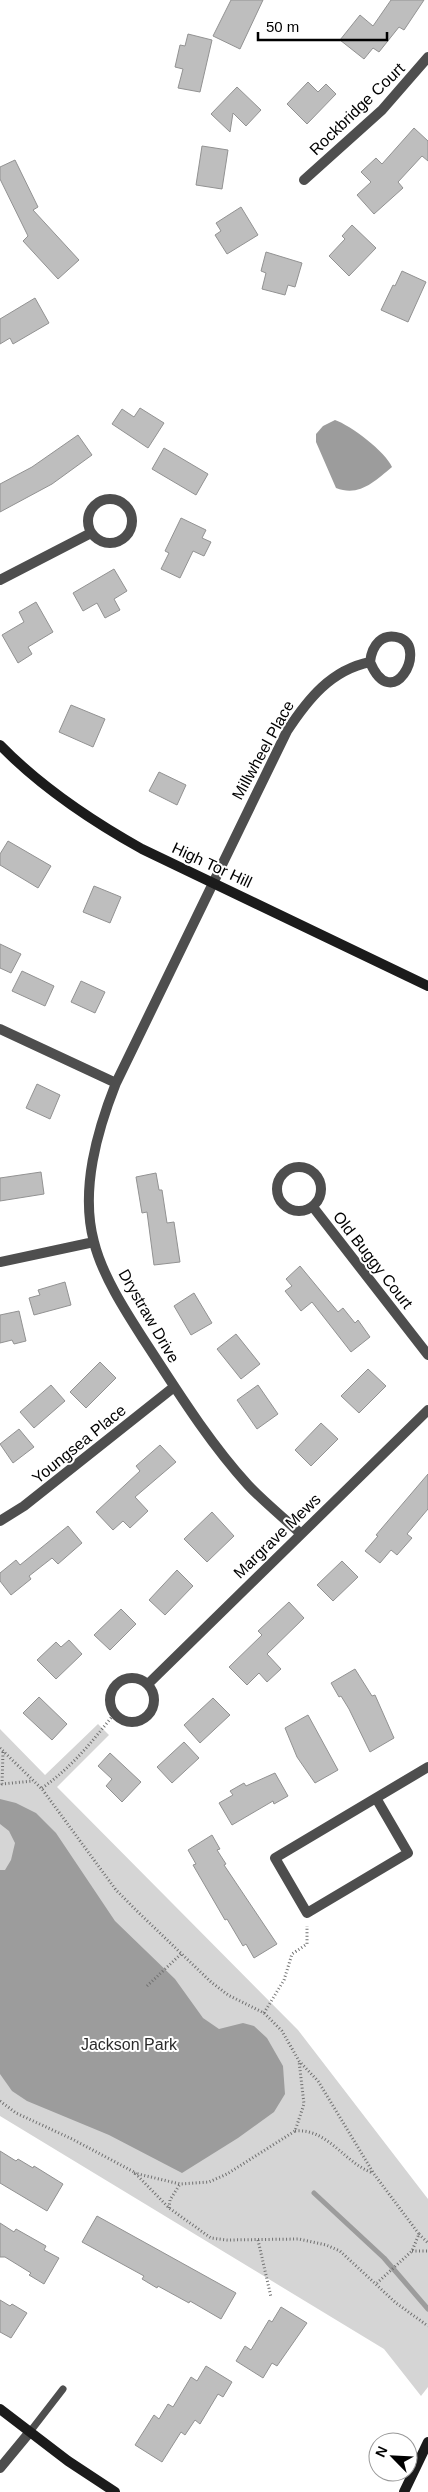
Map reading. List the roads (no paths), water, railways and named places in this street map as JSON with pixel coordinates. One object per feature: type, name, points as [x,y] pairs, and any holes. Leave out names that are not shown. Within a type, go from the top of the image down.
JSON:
[{"type":"street","name":"Rockbridge Court","points":[[304,180],[382,110],[428,57]]},
{"type":"street","points":[[115,499],[129,509],[132,517],[132,528],[129,535],[120,542],[104,543],[91,533],[88,525],[89,515],[93,507],[100,501],[115,499]]},
{"type":"street","points":[[0,580],[91,533]]},
{"type":"street","points":[[393,636],[404,639],[412,646],[415,655],[415,664],[409,675],[399,681],[382,680],[375,674],[370,662],[371,650],[377,642],[386,637],[393,636]]},
{"type":"street","name":"Millwheel Place","points":[[212,882],[268,767],[303,707],[319,688],[337,675],[352,665],[370,662]]},
{"type":"street","name":"High Tor Hill","points":[[0,745],[26,772],[58,798],[99,825],[142,849],[428,986]]},
{"type":"street","name":"Drystraw Drive","points":[[212,882],[116,1083],[100,1125],[93,1157],[90,1186],[94,1242],[127,1313],[174,1387],[225,1457],[249,1486],[301,1534]]},
{"type":"street","points":[[0,1029],[116,1083]]},
{"type":"street","name":"Old Buggy Court","points":[[298,1166],[308,1168],[317,1175],[322,1189],[319,1199],[313,1207],[297,1211],[282,1202],[278,1195],[278,1185],[281,1176],[288,1170],[298,1166]]},
{"type":"street","name":"Old Buggy Court","points":[[313,1207],[428,1355]]},
{"type":"street","points":[[0,1262],[94,1242]]},
{"type":"street","name":"Youngsea Place","points":[[0,1522],[24,1506],[174,1387]]},
{"type":"street","name":"Margrave Mews","points":[[148,1684],[428,1410]]},
{"type":"street","points":[[128,1677],[139,1678],[148,1684],[153,1693],[154,1700],[147,1716],[136,1722],[129,1722],[121,1720],[114,1714],[109,1698],[112,1689],[118,1682],[128,1677]]},
{"type":"street","points":[[376,1798],[408,1853],[307,1912],[276,1858],[376,1798],[428,1767]]},
{"type":"street","points":[[0,2409],[30,2433],[115,2492]]},
{"type":"street","points":[[0,2468],[30,2433]]},
{"type":"street","points":[[404,2492],[428,2442]]},
{"type":"lane","points":[[30,2433],[63,2389]]},
{"type":"waterway","points":[[314,2193],[384,2258],[428,2309]]},
{"type":"park label","name":"Jackson Park","points":[[129,2044]]}]
